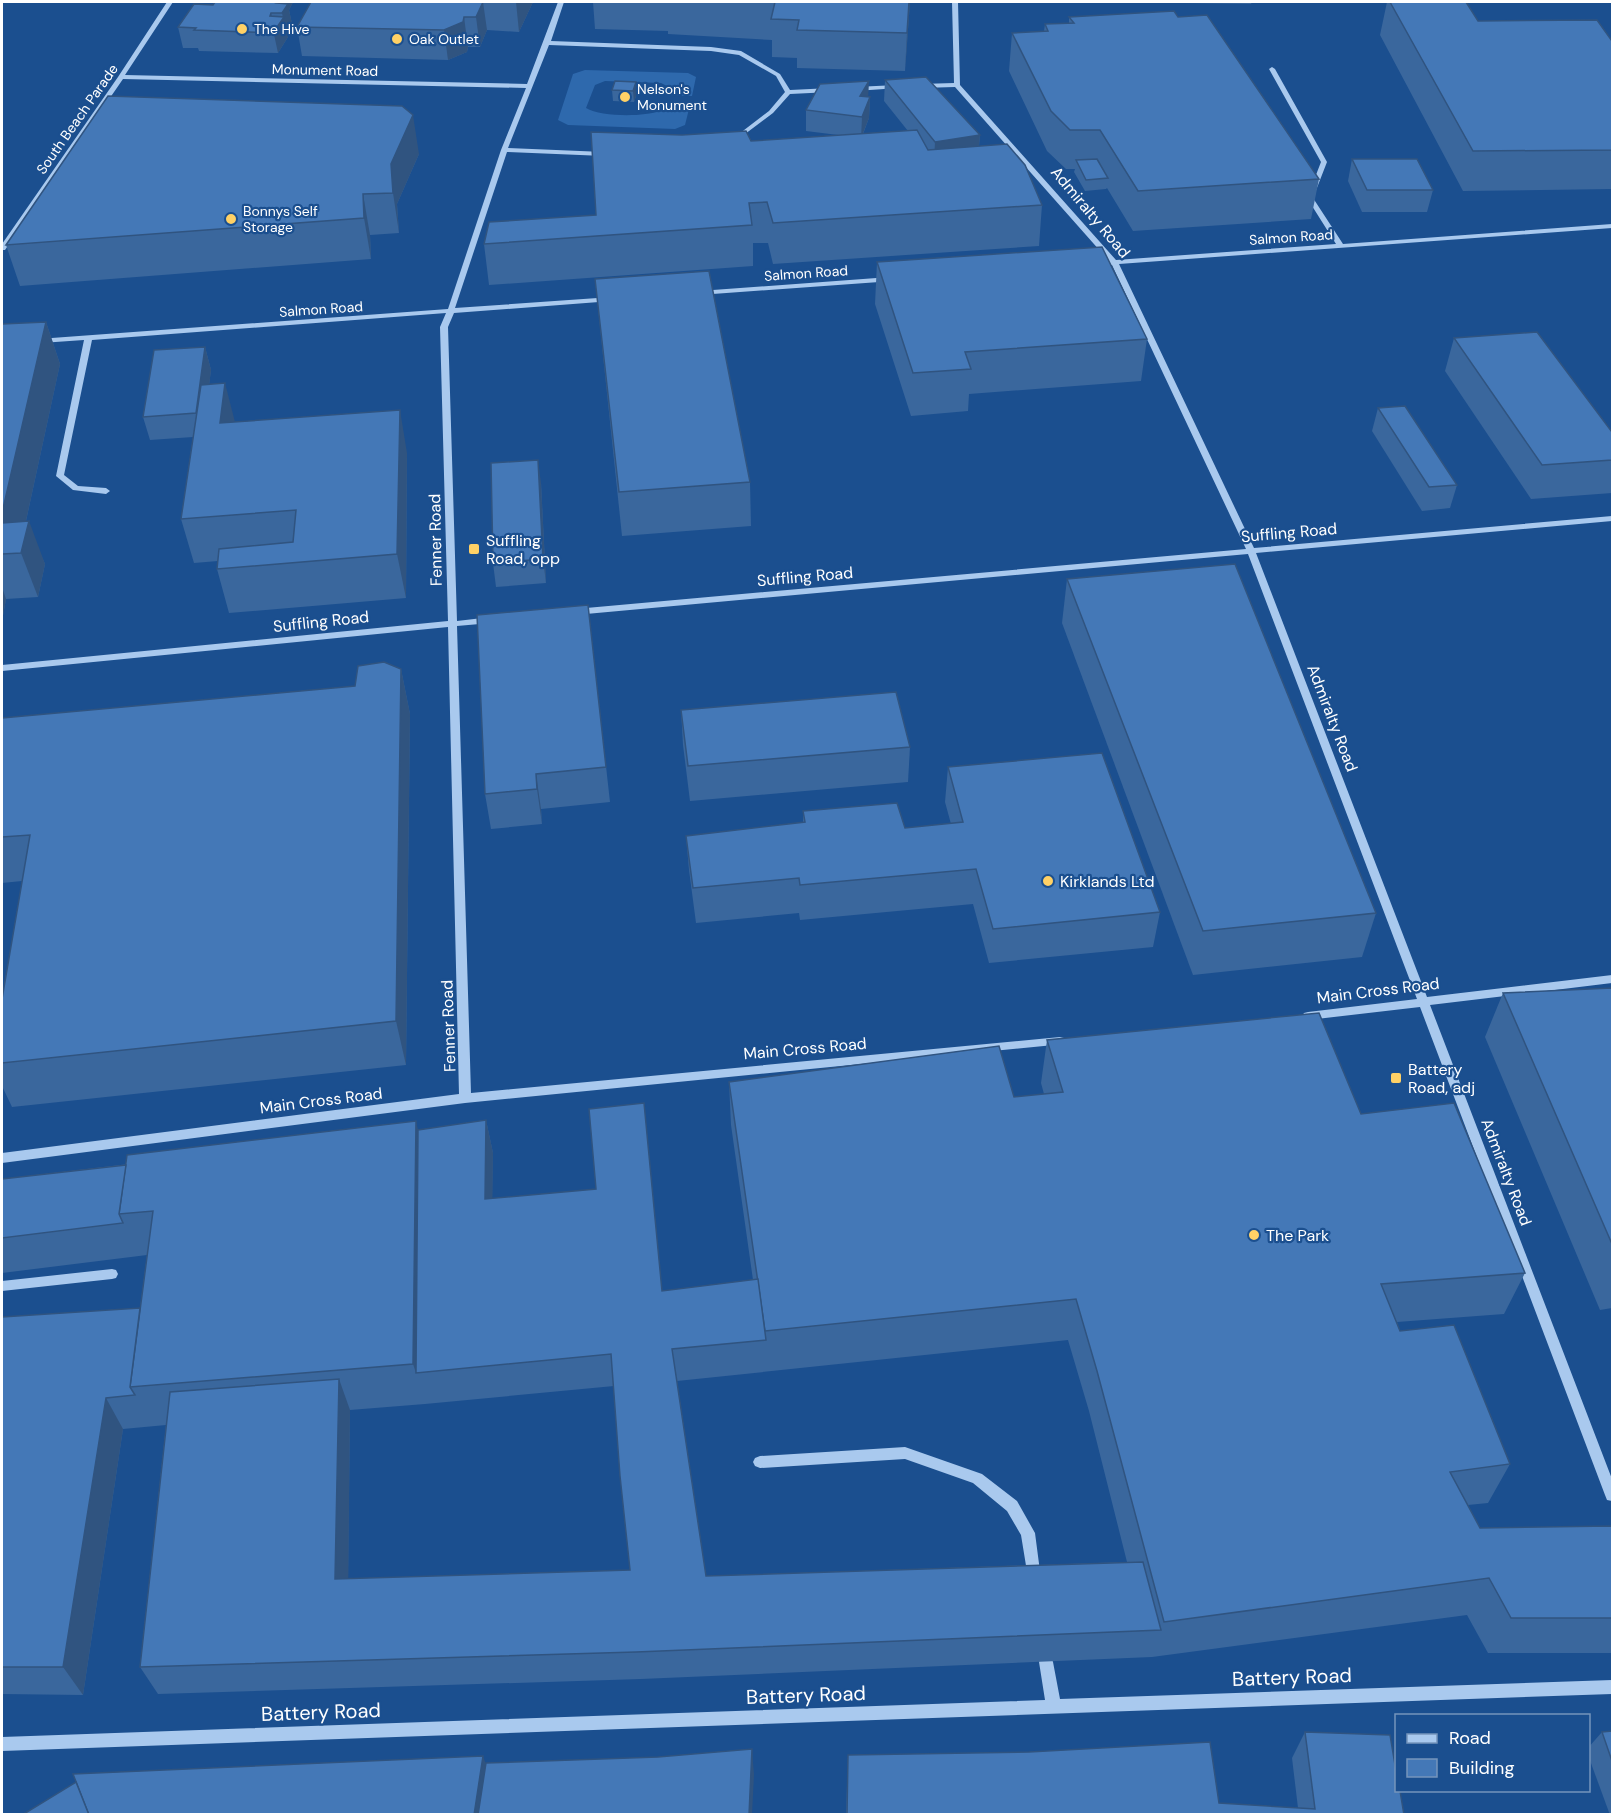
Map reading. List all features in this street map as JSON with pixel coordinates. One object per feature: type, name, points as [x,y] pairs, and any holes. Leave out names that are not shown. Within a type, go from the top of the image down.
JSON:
[{"type":"street","name":"South Beach Parade","points":[[2,249],[170,2]]},
{"type":"street","name":"Fenner Road","points":[[465,1098],[444,327],[458,293],[504,150],[547,44],[561,2]]},
{"type":"street","points":[[725,145],[746,133],[771,112],[788,92],[957,85],[955,2]]},
{"type":"street","points":[[547,44],[711,49],[741,53],[778,75],[788,92]]},
{"type":"street","points":[[1272,69],[1324,162],[1310,198],[1340,245]]},
{"type":"street","name":"Monument Road","points":[[121,77],[529,86]]},
{"type":"street","name":"Admiralty Road","points":[[957,85],[1115,263],[1251,550],[1612,1495]]},
{"type":"street","points":[[504,150],[612,154]]},
{"type":"street","name":"Salmon Road","points":[[1104,263],[1612,226]]},
{"type":"street","name":"Salmon Road","points":[[687,294],[902,278]]},
{"type":"street","name":"Salmon Road","points":[[34,342],[616,299]]},
{"type":"street","points":[[88,339],[60,476],[76,488],[106,491]]},
{"type":"street","name":"Suffling Road","points":[[570,612],[1612,519]]},
{"type":"street","name":"Suffling Road","points":[[2,668],[499,619]]},
{"type":"street","name":"Main Cross Road","points":[[1292,1018],[1612,979]]},
{"type":"street","name":"Main Cross Road","points":[[2,1158],[465,1098],[1067,1040]]},
{"type":"street","points":[[2,1286],[112,1274]]},
{"type":"street","points":[[760,1462],[906,1453],[977,1478],[1011,1506],[1028,1533],[1036,1594]]},
{"type":"street","points":[[1046,1662],[1054,1707]]},
{"type":"street","name":"Battery Road","points":[[2,1744],[1612,1687]]},
{"type":"shaded area","points":[[585,70],[688,73],[696,77],[692,96],[666,95],[669,87],[661,83],[605,81],[595,85],[586,108],[602,113],[633,115],[660,111],[662,105],[690,105],[685,125],[675,129],[568,125],[558,120],[573,74]]},
{"type":"building","points":[[215,2],[288,4],[282,13],[271,13],[270,16],[284,17],[273,33],[194,30],[196,28],[178,27],[194,4],[213,5]]},
{"type":"building","points":[[311,2],[483,2],[476,17],[464,17],[463,22],[444,30],[297,27]]},
{"type":"building","points":[[775,2],[909,2],[907,33],[797,30],[799,20],[771,19]]},
{"type":"building","points":[[1390,2],[1466,2],[1478,21],[1597,20],[1612,41],[1612,150],[1473,151]]},
{"type":"building","points":[[1174,11],[1178,17],[1207,15],[1319,179],[1138,191],[1100,130],[1070,130],[1051,111],[1012,33],[1048,31],[1045,24],[1074,23],[1069,17]]},
{"type":"building","points":[[926,77],[980,135],[935,142],[885,80]]},
{"type":"building","points":[[615,81],[636,82],[633,91],[612,90]]},
{"type":"building","points":[[869,81],[860,96],[870,97],[862,117],[806,110],[820,84]]},
{"type":"building","name":"Bonnys Self Storage","points":[[108,96],[402,106],[413,115],[391,164],[393,193],[363,194],[364,218],[6,245]]},
{"type":"building","points":[[917,130],[928,150],[1007,144],[1025,165],[1042,205],[773,223],[767,202],[749,203],[752,225],[484,244],[489,222],[596,215],[591,132],[682,135],[746,131],[751,141]]},
{"type":"building","points":[[1097,159],[1108,178],[1086,180],[1076,160]]},
{"type":"building","points":[[1352,159],[1417,159],[1433,190],[1367,190]]},
{"type":"building","points":[[1102,247],[1147,339],[965,352],[971,369],[913,373],[877,262]]},
{"type":"building","points":[[709,271],[750,482],[619,492],[595,279]]},
{"type":"building","points":[[46,322],[2,513],[2,324]]},
{"type":"building","points":[[1537,332],[1612,432],[1612,460],[1542,465],[1454,338]]},
{"type":"building","points":[[205,347],[196,413],[143,417],[154,350]]},
{"type":"building","points":[[225,383],[220,423],[400,410],[397,554],[217,569],[219,549],[293,542],[296,510],[181,519],[201,385]]},
{"type":"building","points":[[1405,406],[1457,485],[1429,487],[1378,408]]},
{"type":"building","points":[[538,460],[543,559],[493,563],[491,463]]},
{"type":"building","points":[[29,521],[21,553],[2,554],[2,523]]},
{"type":"building","points":[[1235,564],[1376,913],[1203,931],[1067,579]]},
{"type":"building","points":[[588,605],[606,767],[536,774],[537,789],[485,794],[477,615]]},
{"type":"building","points":[[384,662],[401,669],[396,1021],[2,1063],[2,999],[30,835],[2,837],[2,718],[355,686],[358,666]]},
{"type":"building","points":[[896,692],[910,747],[688,766],[681,710]]},
{"type":"building","points":[[1102,753],[1160,912],[993,929],[976,869],[800,885],[799,878],[693,888],[686,836],[805,822],[803,811],[897,803],[905,828],[963,822],[948,767]]},
{"type":"building","points":[[1612,988],[1612,1244],[1503,993]]},
{"type":"building","points":[[1319,1013],[1361,1114],[1454,1103],[1525,1273],[1381,1284],[1400,1331],[1454,1325],[1510,1464],[1450,1472],[1480,1528],[1612,1526],[1612,1618],[1511,1618],[1489,1578],[1164,1622],[1076,1299],[765,1331],[729,1082],[999,1046],[1014,1097],[1063,1092],[1047,1040]]},
{"type":"building","points":[[644,1103],[662,1291],[758,1279],[766,1340],[672,1349],[706,1576],[1143,1562],[1161,1630],[636,1652],[140,1667],[170,1392],[339,1379],[335,1579],[630,1570],[611,1354],[416,1373],[418,1130],[486,1120],[485,1199],[596,1189],[589,1109]]},
{"type":"building","points":[[416,1121],[413,1364],[130,1387],[153,1211],[119,1214],[127,1155]]},
{"type":"building","points":[[126,1165],[119,1214],[123,1223],[2,1238],[2,1179]]},
{"type":"building","points":[[140,1308],[130,1387],[135,1395],[106,1398],[63,1667],[2,1667],[2,1317]]},
{"type":"building","points":[[1612,1731],[1612,1761],[1602,1732]]},
{"type":"building","points":[[1305,1732],[1390,1735],[1395,1765],[1395,1792],[1400,1792],[1404,1815],[847,1815],[848,1755],[1029,1752],[1210,1742],[1219,1803],[1315,1809]]},
{"type":"building","points":[[752,1749],[749,1815],[478,1815],[486,1763],[658,1757]]},
{"type":"building","points":[[483,1756],[474,1815],[89,1815],[73,1774]]},
{"type":"building","points":[[76,1782],[89,1815],[22,1815]]},
{"type":"place","name":"The Hive","points":[[242,29]]},
{"type":"place","name":"Oak Outlet","points":[[397,39]]},
{"type":"place","name":"Nelson's Monument","points":[[625,97]]},
{"type":"place","name":"Bonnys Self Storage","points":[[231,219]]},
{"type":"place","name":"Suffling Road, opp","points":[[474,549]]},
{"type":"place","name":"Kirklands Ltd","points":[[1048,881]]},
{"type":"place","name":"Battery Road, adj","points":[[1396,1078]]},
{"type":"place","name":"The Park","points":[[1254,1235]]}]
